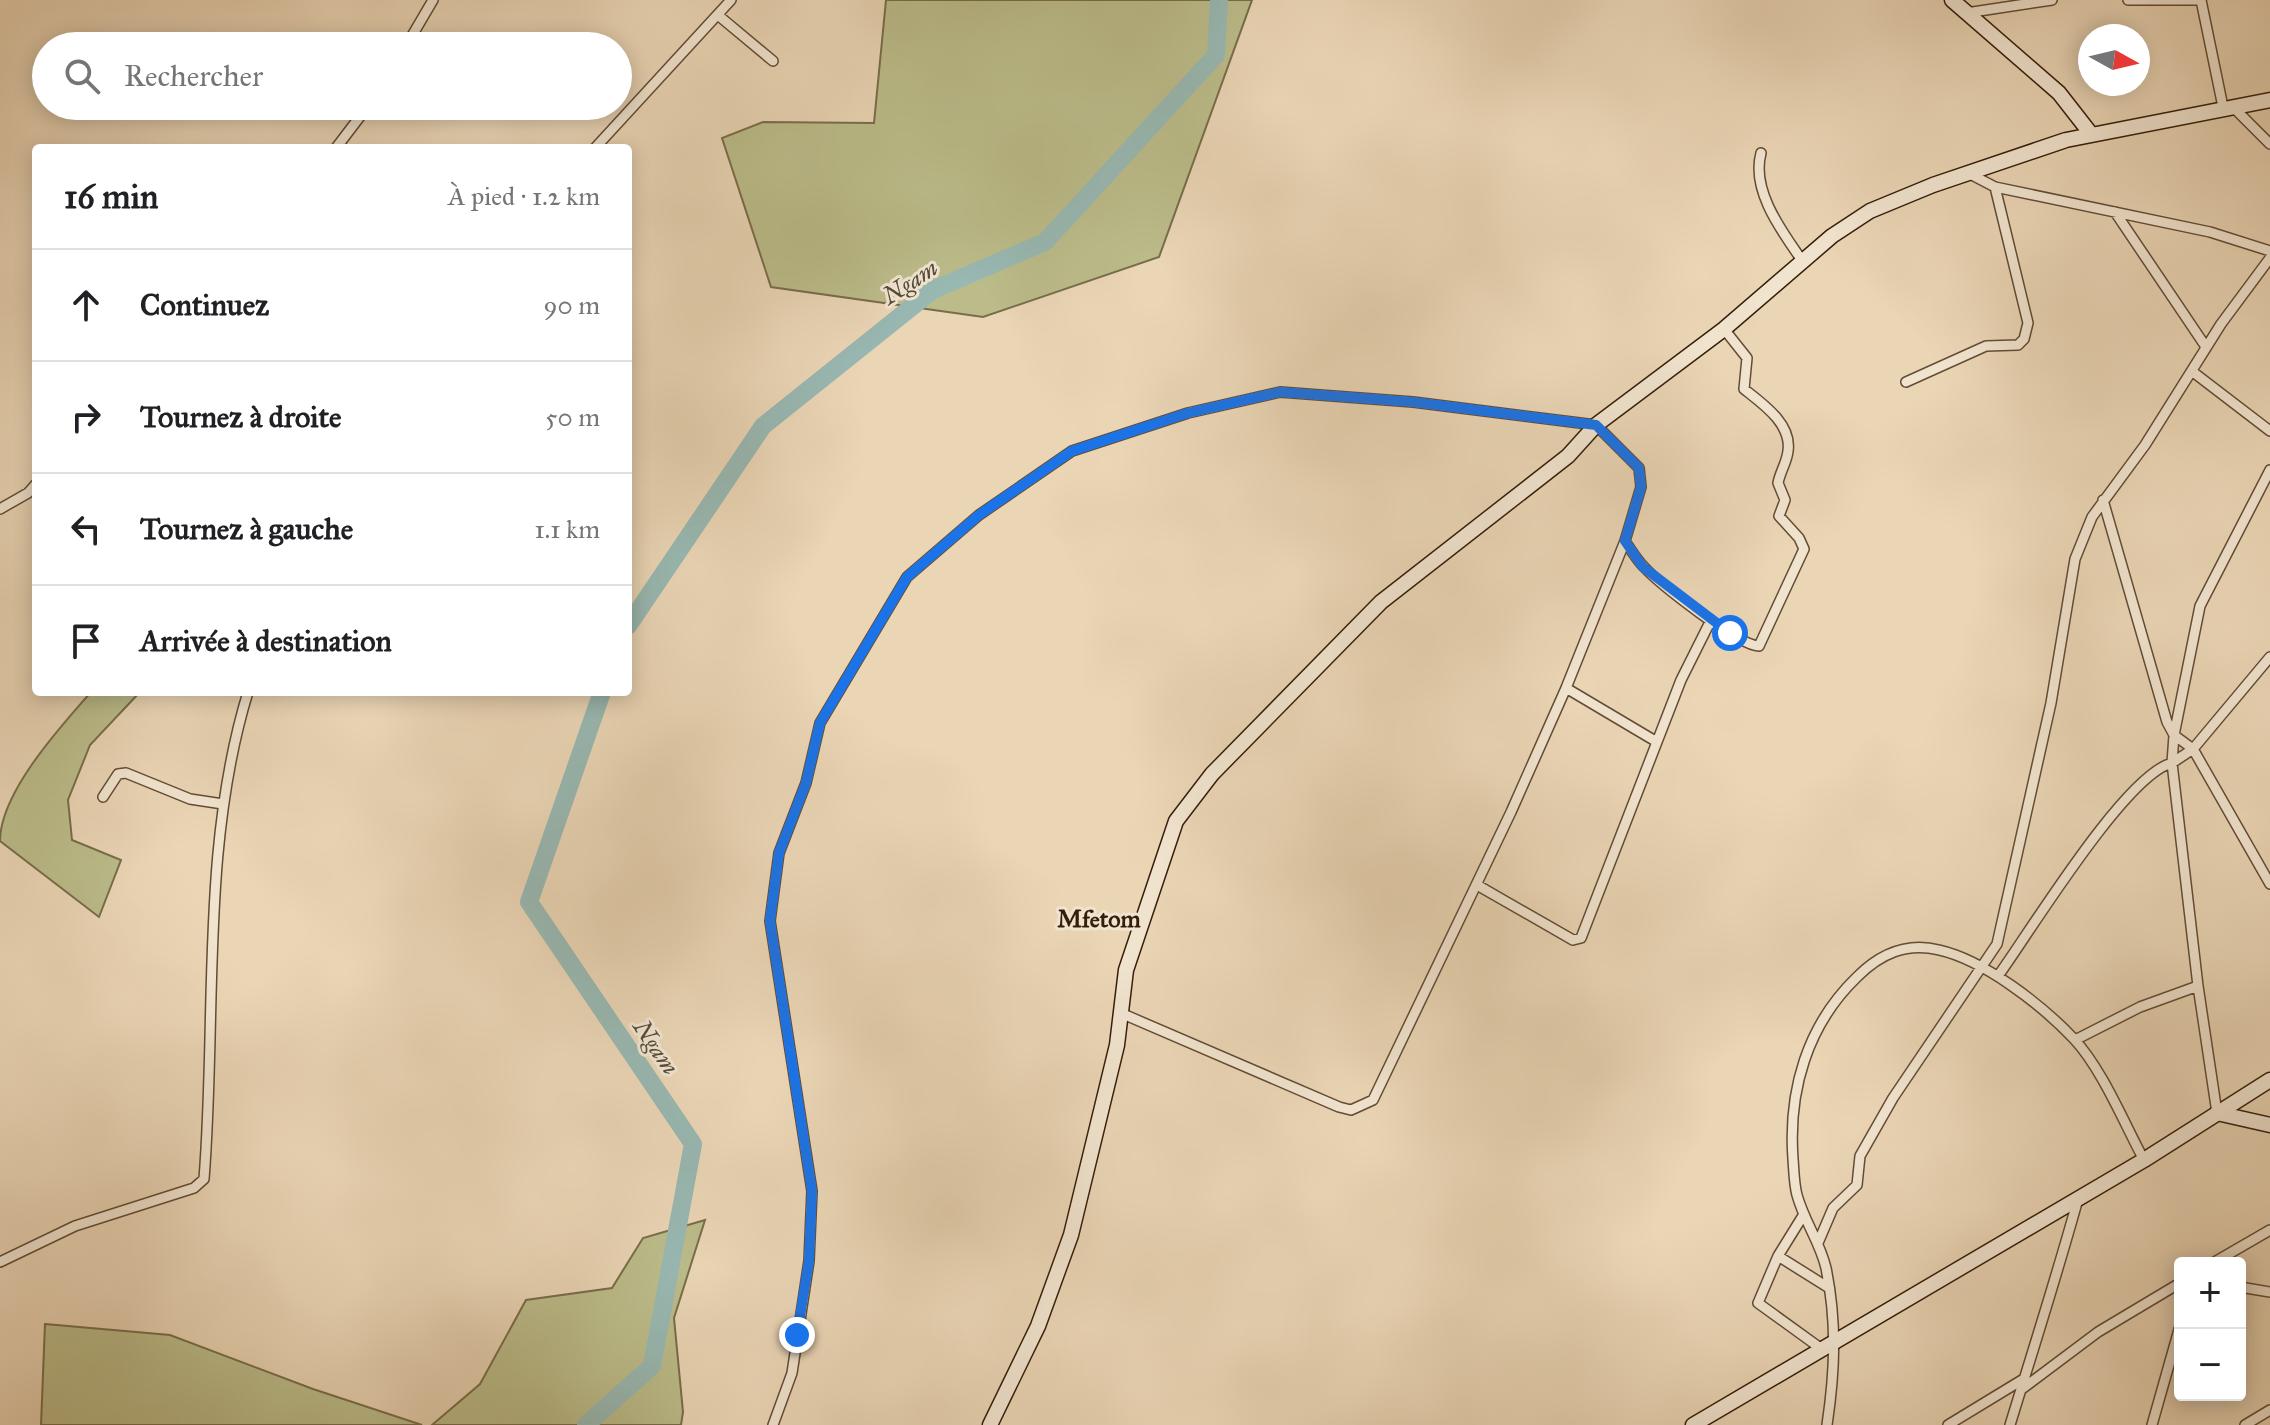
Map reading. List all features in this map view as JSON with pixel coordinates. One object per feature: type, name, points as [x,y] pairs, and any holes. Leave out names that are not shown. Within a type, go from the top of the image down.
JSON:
[{"type":"street","points":[[414,32],[433,0]]},
{"type":"street","points":[[632,109],[731,0]]},
{"type":"street","points":[[1952,0],[2059,93],[2091,134]]},
{"type":"street","points":[[1966,13],[2052,0]]},
{"type":"street","points":[[2128,0],[2199,0],[2227,106],[2270,144]]},
{"type":"street","points":[[719,16],[773,61]]},
{"type":"street","points":[[990,1425],[1038,1326],[1071,1235],[1123,1014],[1126,970],[1132,945],[1168,851],[1176,821],[1187,803],[1381,602],[1568,456],[1596,425],[1724,329],[1801,259],[1870,211],[2091,134],[2270,100]]},
{"type":"street","points":[[339,144],[357,120]]},
{"type":"street","points":[[599,144],[621,120]]},
{"type":"street","points":[[1761,153],[1761,183],[1776,222],[1801,259]]},
{"type":"street","points":[[1970,174],[1995,187],[2210,232],[2270,251]]},
{"type":"street","points":[[1906,382],[1986,346],[2018,345],[2024,339],[2028,323],[1995,187]]},
{"type":"street","points":[[2115,212],[2206,347]]},
{"type":"street","points":[[1818,1243],[1833,1208],[1857,1185],[1860,1156],[1893,1098],[1997,944],[2051,703],[2075,559],[2092,517],[2270,258]]},
{"type":"street","points":[[1625,541],[1643,567],[1711,620],[1759,646],[1803,555],[1799,538],[1779,516],[1785,503],[1778,483],[1788,454],[1785,433],[1766,406],[1744,389],[1747,358],[1724,329]]},
{"type":"street","points":[[2193,372],[2270,431]]},
{"type":"street","points":[[773,1425],[792,1373],[809,1261],[812,1191],[770,921],[779,853],[806,783],[820,723],[907,577],[979,515],[1072,451],[1188,413],[1265,395],[1280,392],[1413,402],[1596,425],[1639,468],[1641,487],[1625,541],[1566,688],[1381,1089],[1362,1107],[1339,1107],[1123,1014]]},
{"type":"street","points":[[2217,1113],[2198,986],[2172,763],[2174,735],[2185,665],[2200,606],[2270,470]]},
{"type":"street","points":[[0,509],[32,488]]},
{"type":"street","points":[[2103,500],[2167,722],[2174,735],[2193,749],[2270,884]]},
{"type":"street","points":[[1477,885],[1573,940],[1581,938],[1694,651],[1711,620]]},
{"type":"street","points":[[1998,976],[2107,823],[2143,781],[2161,766],[2172,763],[2193,749],[2270,657]]},
{"type":"street","points":[[1566,688],[1657,742]]},
{"type":"street","points":[[0,1262],[75,1226],[194,1188],[204,1179],[215,947],[213,891],[223,804],[237,728],[247,696]]},
{"type":"street","points":[[103,797],[118,774],[126,773],[190,799],[223,804]]},
{"type":"street","points":[[1827,1425],[1829,1288],[1818,1243],[1796,1193],[1791,1123],[1797,1080],[1821,1019],[1842,991],[1871,963],[1899,948],[1937,949],[1983,965],[2075,1040],[2144,1160]]},
{"type":"street","points":[[2075,1040],[2140,1007],[2198,986]]},
{"type":"street","points":[[1693,1425],[2144,1160],[2270,1080]]},
{"type":"street","points":[[2217,1113],[2270,1125]]},
{"type":"street","points":[[2010,1425],[2040,1338],[2079,1197]]},
{"type":"street","points":[[1804,1214],[1778,1256],[1758,1303],[1830,1346]]},
{"type":"street","points":[[1809,1225],[1826,1223]]},
{"type":"street","points":[[2224,1257],[2270,1230]]},
{"type":"street","points":[[1778,1256],[1829,1288]]},
{"type":"street","points":[[1948,1425],[2022,1384],[2098,1332],[2174,1287]]},
{"type":"street","points":[[2246,1288],[2270,1292]]},
{"type":"street","points":[[2152,1425],[2179,1329]]},
{"type":"street","points":[[2245,1425],[2270,1410]]},
{"type":"street","points":[[2255,1419],[2270,1420]]},
{"type":"green space","points":[[886,0],[1252,0],[1159,257],[983,317],[771,287],[722,138],[763,122],[874,123]]},
{"type":"green space","points":[[88,696],[136,696],[90,745],[68,800],[72,840],[121,860],[99,917],[0,841],[10,802],[49,742]]},
{"type":"green space","points":[[705,1220],[674,1318],[683,1412],[681,1425],[432,1425],[480,1384],[526,1300],[612,1288],[643,1238]]},
{"type":"green space","points":[[45,1324],[170,1335],[313,1389],[422,1425],[41,1425]]},
{"type":"waterway","name":"Ngam","points":[[632,620],[763,426],[933,290],[1045,242],[1216,55],[1219,0]]},
{"type":"waterway","name":"Ngam","points":[[586,1425],[652,1366],[693,1144],[529,902],[601,696]]},
{"type":"district","name":"Mfetom","points":[[1099,919]]},
{"type":"route","points":[[797,1335],[809,1261],[812,1191],[770,921],[779,853],[806,783],[820,723],[856,660],[907,577],[979,515],[1072,451],[1188,413],[1280,392],[1413,402],[1596,425],[1639,468],[1641,487],[1625,541],[1643,567],[1730,633]]}]
